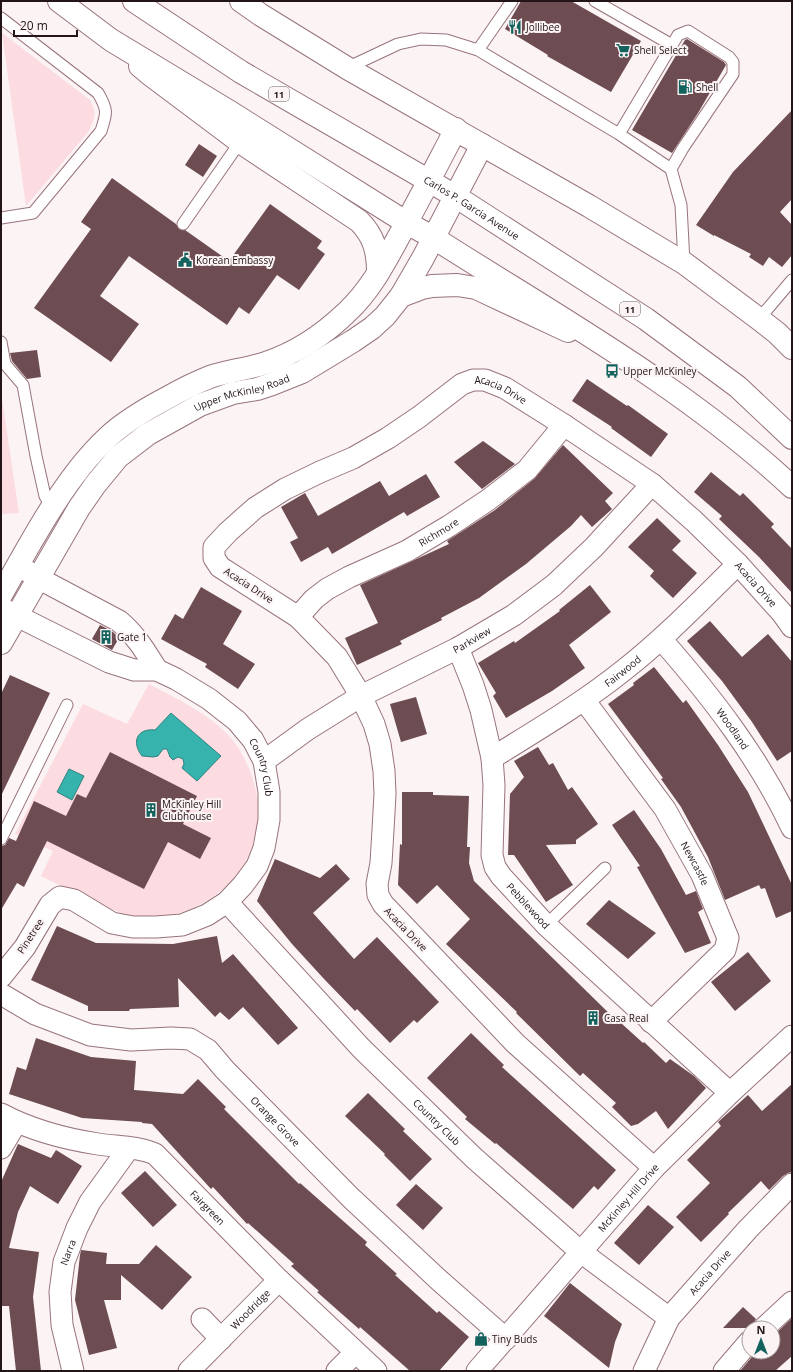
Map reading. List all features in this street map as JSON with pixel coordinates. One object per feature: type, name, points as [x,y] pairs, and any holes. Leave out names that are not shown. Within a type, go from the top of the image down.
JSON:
[{"type":"main road","points":[[59,1],[111,40],[152,76],[240,142],[359,221],[370,233],[376,245],[378,254],[378,273]]},
{"type":"main road","name":"Carlos P. Garcia Avenue","points":[[134,1],[240,72],[429,180],[646,319],[738,388],[792,438]]},
{"type":"main road","points":[[241,1],[347,68],[482,144],[684,263],[777,333],[792,348]]},
{"type":"main road","points":[[111,40],[230,112],[407,223],[434,238],[628,360],[705,414],[792,487]]},
{"type":"main road","points":[[1,596],[12,568],[80,467],[93,452],[119,428],[154,405],[191,385],[210,377],[267,363],[283,357],[302,347],[323,333],[347,313],[378,273],[407,223],[456,129]]},
{"type":"main road","name":"Upper McKinley Road","points":[[1,643],[8,612],[38,578],[95,485],[114,462],[148,434],[200,405],[233,393],[257,389],[302,372],[336,353],[372,328],[385,316],[401,296],[434,238],[482,144]]},
{"type":"main road","points":[[401,296],[432,286],[457,285],[476,288],[628,360]]},
{"type":"street","name":"Acacia Drive","points":[[654,1168],[515,1043],[382,904],[378,895],[377,884],[381,863],[385,794],[384,771],[380,744],[374,724],[361,696],[337,657],[298,617],[220,566],[214,558],[214,547],[228,532],[256,508],[286,488],[353,458],[382,441],[419,417],[462,384],[473,380],[485,380],[505,388],[564,425],[652,484],[694,521],[738,564],[782,613],[792,627]]},
{"type":"street","name":"Richmore","points":[[298,617],[314,599],[327,588],[407,551],[449,526],[488,500],[527,470],[564,425]]},
{"type":"street","name":"Parkview","points":[[264,760],[308,729],[361,696],[458,648],[514,615],[554,585],[594,547],[652,484]]},
{"type":"street","name":"Fairwood","points":[[492,758],[584,700],[624,670],[661,639],[738,564]]},
{"type":"street","points":[[12,568],[38,578],[119,621],[135,636],[157,670]]},
{"type":"street","name":"Country Club","points":[[8,612],[115,664],[134,670],[157,670],[209,699],[237,721],[253,740],[264,760],[269,792],[269,820],[264,848],[248,879],[227,902],[208,915],[182,924],[156,927],[133,927],[112,923],[74,900],[60,897]]},
{"type":"street","name":"Woodland","points":[[661,639],[701,685],[732,726],[758,765],[792,828]]},
{"type":"street","name":"Pebblewood","points":[[458,648],[477,698],[487,732],[492,758],[494,785],[492,855],[495,867],[501,876],[546,925],[730,1093]]},
{"type":"street","name":"Newcastle","points":[[584,700],[665,810],[702,875],[728,938],[726,950],[651,1022]]},
{"type":"street","name":"Pinetree","points":[[1,977],[25,947],[50,905],[60,897]]},
{"type":"street","name":"Country Club","points":[[227,902],[361,1048],[474,1158],[581,1252],[669,1318]]},
{"type":"street","name":"Orange Grove","points":[[1,994],[35,1014],[90,1035],[130,1040],[171,1038],[190,1039],[208,1050],[225,1070],[350,1198],[440,1282],[506,1339]]},
{"type":"street","name":"McKinley Hill Drive","points":[[477,1371],[654,1168],[730,1093],[792,1036]]},
{"type":"street","points":[[1,1148],[9,1119]]},
{"type":"street","name":"Fairgreen","points":[[9,1119],[59,1136],[98,1144],[146,1149],[155,1154],[279,1280],[355,1353],[376,1371]]},
{"type":"street","name":"Narra","points":[[73,1371],[62,1325],[60,1292],[64,1262],[77,1228],[90,1202],[129,1148]]},
{"type":"street","name":"Acacia Drive","points":[[644,1371],[669,1318],[748,1229],[792,1184]]},
{"type":"street","name":"Woodridge","points":[[189,1371],[279,1280]]},
{"type":"street","points":[[773,1320],[792,1302]]},
{"type":"street","points":[[202,1319],[221,1339]]},
{"type":"street","points":[[724,1371],[741,1351]]},
{"type":"street","points":[[337,1371],[355,1353]]},
{"type":"lane","points":[[478,50],[512,1]]},
{"type":"lane","points":[[595,1],[672,44]]},
{"type":"lane","points":[[1,18],[98,93],[106,105],[105,118],[100,131],[33,213],[1,218]]},
{"type":"lane","points":[[619,134],[678,35],[688,31],[729,57],[733,62],[733,74],[683,148],[671,169]]},
{"type":"lane","points":[[347,68],[398,44],[421,39],[446,40],[478,50],[619,134],[671,169],[680,205],[684,263]]},
{"type":"lane","points":[[183,224],[240,142]]},
{"type":"lane","points":[[759,319],[792,280]]},
{"type":"lane","points":[[1,342],[5,364],[23,385],[45,496],[52,509],[71,522]]},
{"type":"lane","points":[[1,839],[67,705]]},
{"type":"lane","points":[[546,925],[605,868]]},
{"type":"shaded area","points":[[2,33],[90,100],[94,108],[94,119],[89,131],[26,206]]},
{"type":"shaded area","points":[[2,399],[19,513],[1,514]]},
{"type":"shaded area","points":[[149,684],[211,719],[231,738],[244,758],[253,778],[256,789],[258,822],[257,833],[243,868],[234,880],[214,896],[195,907],[179,913],[161,917],[144,918],[123,914],[41,876],[53,851],[15,834],[83,704],[127,724]]},
{"type":"water","points":[[171,713],[221,756],[197,781],[182,768],[184,764],[183,759],[178,757],[173,760],[167,749],[163,749],[158,756],[142,756],[137,746],[138,737],[140,734],[144,731],[155,730]]},
{"type":"water","points":[[69,769],[84,776],[72,800],[57,792]]},
{"type":"building","points":[[521,1],[571,1],[641,41],[611,92],[547,56],[548,55],[505,29]]},
{"type":"building","name":"Shell","points":[[687,39],[724,62],[726,65],[698,113],[672,153],[632,130]]},
{"type":"building","points":[[792,110],[792,199],[780,212],[792,225],[792,255],[782,267],[769,257],[763,266],[749,257],[751,254],[714,236],[696,225],[733,172]]},
{"type":"building","points":[[199,144],[217,156],[203,177],[185,165]]},
{"type":"building","points":[[112,178],[176,224],[179,229],[185,230],[229,261],[270,204],[322,241],[317,248],[325,254],[299,290],[277,275],[249,314],[239,307],[227,325],[129,256],[100,296],[139,324],[111,362],[34,308],[91,229],[81,222]]},
{"type":"building","points":[[37,350],[41,377],[27,379],[12,361],[10,353]]},
{"type":"building","points":[[587,379],[627,406],[628,405],[668,434],[651,457],[611,428],[612,427],[572,401]]},
{"type":"building","points":[[483,441],[515,464],[482,489],[454,462]]},
{"type":"building","points":[[563,445],[613,493],[605,501],[612,509],[592,527],[581,515],[571,526],[526,564],[479,598],[441,618],[442,620],[400,641],[402,644],[357,665],[345,638],[378,623],[360,585],[449,544],[447,541],[495,510],[534,479]]},
{"type":"building","points":[[711,472],[740,496],[743,493],[774,524],[771,527],[792,549],[792,593],[759,557],[719,519],[722,516],[694,492]]},
{"type":"building","points":[[426,474],[440,497],[407,516],[404,512],[332,554],[328,547],[301,562],[290,542],[298,538],[281,507],[305,493],[318,516],[380,481],[389,496]]},
{"type":"building","points":[[657,518],[681,541],[672,550],[697,573],[673,598],[650,576],[654,571],[628,547]]},
{"type":"building","points":[[590,585],[611,612],[569,645],[585,668],[552,691],[506,718],[493,696],[496,693],[478,663],[514,641],[515,643],[560,611],[559,610]]},
{"type":"building","points":[[201,587],[242,611],[223,644],[255,664],[238,689],[205,667],[207,664],[161,639],[175,614],[183,619]]},
{"type":"building","points":[[710,621],[742,657],[768,634],[792,662],[792,751],[777,761],[752,722],[722,681],[687,641]]},
{"type":"building","name":"Gate 1","points":[[100,625],[113,632],[119,638],[112,650],[92,639]]},
{"type":"building","points":[[654,667],[683,703],[686,700],[718,745],[748,792],[792,885],[792,911],[776,918],[765,888],[761,889],[759,885],[725,900],[708,857],[681,807],[661,779],[663,778],[608,704],[634,685],[633,683]]},
{"type":"building","points":[[10,675],[50,693],[1,796],[1,694]]},
{"type":"building","points":[[416,697],[427,734],[401,742],[390,704]]},
{"type":"building","points":[[538,747],[549,765],[553,763],[568,790],[572,787],[598,824],[576,840],[576,844],[546,845],[573,885],[546,902],[514,855],[508,855],[510,794],[524,777],[514,761]]},
{"type":"building","points":[[110,752],[197,796],[183,824],[211,838],[200,859],[168,842],[144,889],[47,841],[24,887],[17,883],[1,910],[1,846],[5,845],[9,838],[16,841],[34,801],[66,816],[77,794],[86,798]]},
{"type":"building","points":[[402,792],[433,792],[433,795],[469,796],[467,847],[470,847],[469,863],[474,881],[620,1024],[621,1023],[643,1043],[644,1042],[666,1063],[670,1059],[694,1076],[706,1088],[668,1129],[656,1111],[638,1124],[631,1126],[612,1107],[616,1103],[583,1073],[580,1076],[516,1013],[517,1012],[446,944],[470,919],[437,885],[417,904],[398,885],[400,844],[402,845]]},
{"type":"building","points":[[634,810],[661,849],[686,895],[696,891],[703,909],[698,912],[711,943],[685,953],[637,867],[640,866],[612,825]]},
{"type":"building","points":[[275,859],[320,878],[336,864],[350,879],[313,913],[354,959],[377,937],[439,1002],[417,1023],[414,1020],[390,1043],[357,1009],[355,1011],[325,980],[292,944],[257,901]]},
{"type":"building","points":[[609,900],[656,933],[628,959],[586,924]]},
{"type":"building","points":[[57,926],[96,943],[173,944],[217,936],[222,963],[233,954],[298,1028],[278,1045],[243,1007],[229,1020],[220,1012],[215,1017],[178,978],[179,1007],[130,1009],[129,1011],[88,1011],[88,1006],[31,980]]},
{"type":"building","points":[[748,952],[771,981],[735,1011],[711,982]]},
{"type":"building","points":[[471,1033],[504,1065],[502,1067],[616,1170],[598,1190],[594,1186],[573,1209],[496,1143],[495,1144],[465,1119],[467,1117],[427,1078]]},
{"type":"building","points":[[36,1038],[91,1057],[136,1061],[134,1090],[183,1094],[198,1079],[226,1107],[224,1109],[299,1184],[300,1183],[367,1242],[365,1245],[397,1274],[395,1275],[437,1313],[439,1311],[469,1337],[439,1371],[410,1371],[317,1292],[319,1291],[291,1266],[294,1264],[248,1223],[247,1224],[213,1187],[211,1189],[152,1124],[82,1118],[9,1094],[17,1067],[26,1070]]},
{"type":"building","points":[[792,1084],[792,1172],[783,1176],[769,1190],[761,1181],[701,1242],[676,1217],[710,1183],[687,1160],[721,1126],[718,1122],[748,1095],[762,1111]]},
{"type":"building","points":[[368,1093],[405,1129],[403,1131],[432,1159],[410,1181],[384,1155],[385,1154],[345,1116]]},
{"type":"building","points":[[18,1144],[51,1158],[56,1150],[82,1166],[58,1204],[30,1186],[18,1212],[9,1248],[39,1252],[33,1297],[41,1371],[16,1371],[9,1306],[1,1306],[1,1182]]},
{"type":"building","points":[[145,1171],[177,1205],[153,1227],[121,1193]]},
{"type":"building","points":[[416,1184],[443,1208],[423,1230],[396,1205]]},
{"type":"building","points":[[648,1205],[674,1227],[639,1265],[614,1243]]},
{"type":"building","points":[[156,1245],[192,1277],[162,1310],[121,1275],[121,1300],[104,1300],[117,1348],[89,1355],[75,1300],[81,1250],[107,1253],[106,1264],[139,1264]]},
{"type":"building","points":[[570,1283],[622,1324],[615,1342],[609,1368],[544,1316]]},
{"type":"building","points":[[743,1307],[756,1319],[741,1320],[741,1328],[723,1328]]},
{"type":"building","points":[[792,1318],[792,1356],[775,1371],[740,1371],[749,1360],[781,1360],[781,1328]]},
{"type":"place","name":"Jollibee","points":[[515,27]]},
{"type":"place","name":"Shell Select","points":[[623,50]]},
{"type":"place","name":"Shell","points":[[685,87]]},
{"type":"place","name":"Korean Embassy","points":[[185,260]]},
{"type":"place","name":"Upper McKinley","points":[[612,371]]},
{"type":"place","name":"Gate 1","points":[[106,637]]},
{"type":"place","name":"McKinley Hill Clubhouse","points":[[151,810]]},
{"type":"place","name":"Casa Real","points":[[593,1018]]},
{"type":"place","name":"Tiny Buds","points":[[481,1339]]}]
